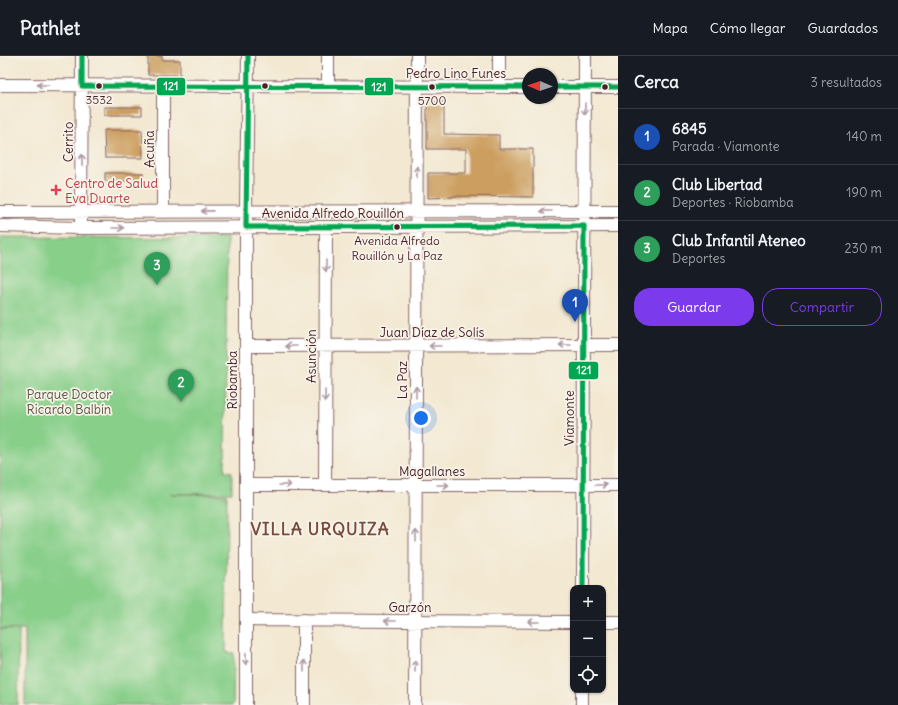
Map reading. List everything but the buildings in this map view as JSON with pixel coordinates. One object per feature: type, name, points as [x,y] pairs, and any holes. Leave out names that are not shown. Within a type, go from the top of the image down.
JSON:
[{"type":"street","name":"Cerrito","points":[[79,228],[82,220],[82,56]]},
{"type":"street","name":"Riobamba","points":[[246,705],[246,219],[248,56]]},
{"type":"street","points":[[328,56],[328,86]]},
{"type":"street","name":"La Paz","points":[[415,705],[417,56]]},
{"type":"street","points":[[499,56],[499,87]]},
{"type":"street","name":"Viamonte","points":[[583,585],[585,56]]},
{"type":"street","name":"Pedro Lino Funes","points":[[0,85],[522,87]]},
{"type":"street","name":"Acuña","points":[[162,86],[163,212]]},
{"type":"street","points":[[558,87],[618,87]]},
{"type":"street","name":"Avenida Alfredo Rouillón","points":[[0,226],[79,228],[417,211],[618,212]]},
{"type":"street","name":"Avenida Alfredo Rouillón","points":[[0,212],[163,212],[326,227],[618,226]]},
{"type":"street","name":"Asunción","points":[[325,485],[326,227]]},
{"type":"street","name":"Juan Díaz de Solís","points":[[246,346],[618,345]]},
{"type":"street","name":"Magallanes","points":[[246,485],[618,485]]},
{"type":"street","name":"Garzón","points":[[246,620],[570,622]]},
{"type":"street","points":[[304,620],[304,705]]},
{"type":"street","points":[[606,622],[618,622]]},
{"type":"street","points":[[582,693],[582,705]]},
{"type":"green space","name":"Parque Doctor Ricardo Balbín","points":[[0,237],[227,238],[225,471],[232,472],[232,493],[169,494],[227,495],[226,652],[234,653],[233,705],[25,705],[25,629],[0,629]]},
{"type":"green space","points":[[0,629],[19,630],[18,705],[0,705]]},
{"type":"transit line","name":"121","points":[[82,56],[82,86],[522,87]]},
{"type":"transit line","name":"121","points":[[248,56],[246,227],[584,226],[583,585]]},
{"type":"transit line","name":"121","points":[[558,87],[618,87]]},
{"type":"place","name":"3532","points":[[99,86]]},
{"type":"place","name":"5700","points":[[432,87]]},
{"type":"place","name":"Centro de Salud Eva Duarte","points":[[56,190]]},
{"type":"place","name":"Avenida Alfredo Rouillón y La Paz","points":[[397,227]]},
{"type":"place","name":"Club Infantil Ateneo","points":[[157,285]]},
{"type":"place","name":"6845","points":[[575,322]]},
{"type":"place","name":"Club Libertad","points":[[181,402]]},
{"type":"district","name":"VILLA URQUIZA","points":[[320,529]]}]
